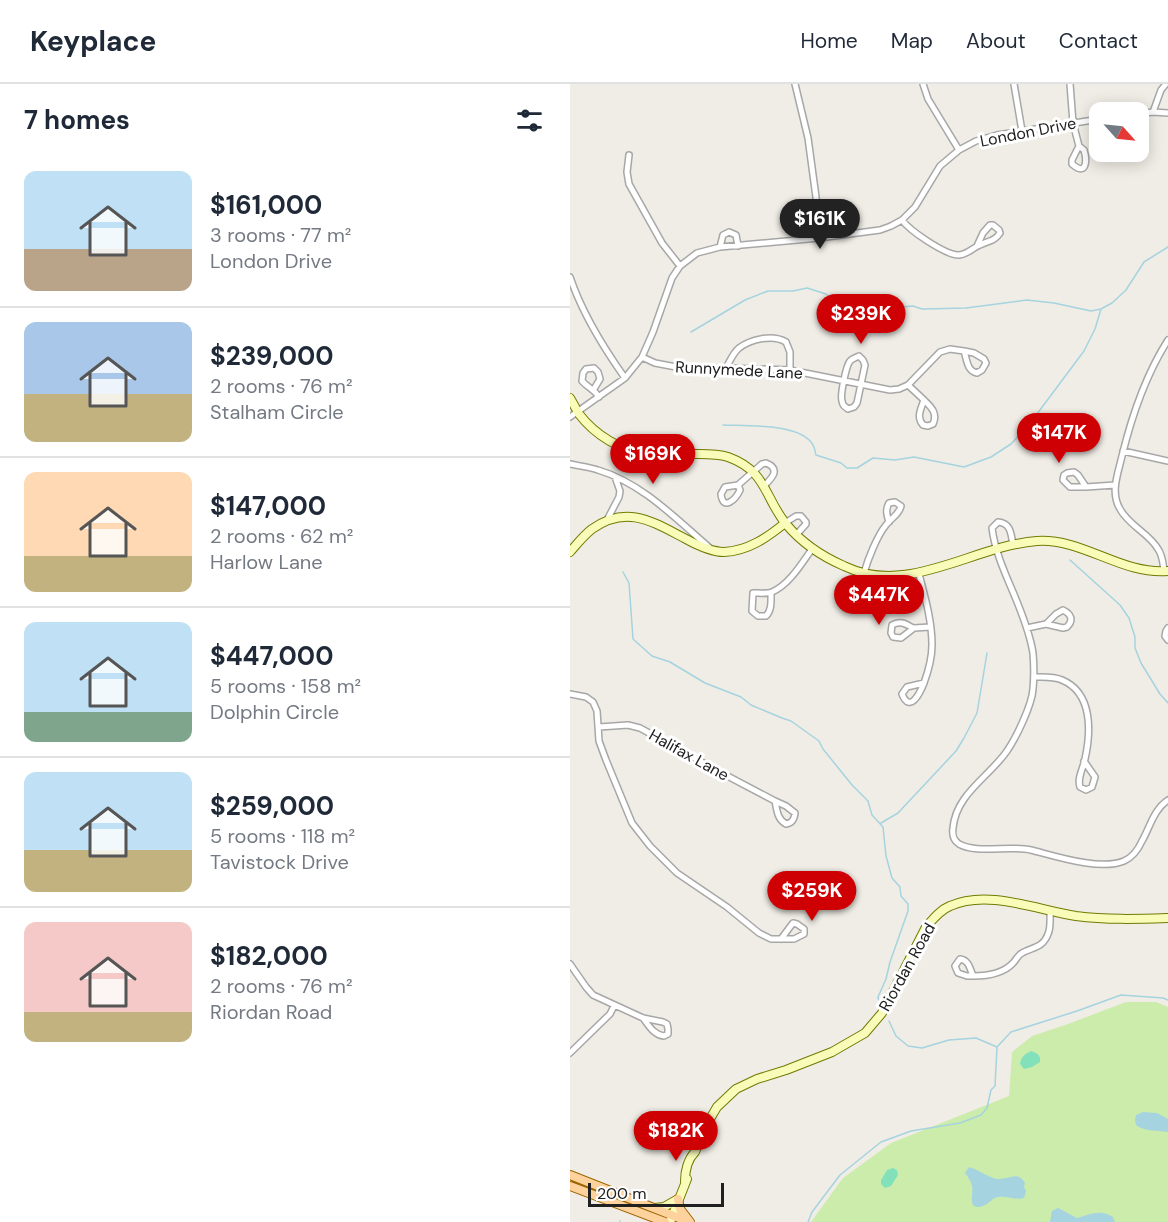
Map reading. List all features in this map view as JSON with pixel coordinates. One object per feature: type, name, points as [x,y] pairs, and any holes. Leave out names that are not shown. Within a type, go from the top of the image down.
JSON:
[{"type":"main road","points":[[570,1175],[654,1208],[671,1219],[690,1222]]},
{"type":"main road","points":[[570,1185],[665,1222]]},
{"type":"main road","points":[[678,1200],[680,1209],[690,1222]]},
{"type":"street","points":[[796,84],[813,169],[819,238]]},
{"type":"street","points":[[922,84],[928,99],[959,150]]},
{"type":"street","points":[[1014,84],[1022,131]]},
{"type":"street","points":[[1070,84],[1073,123],[1079,146]]},
{"type":"street","points":[[1153,112],[1161,90],[1166,84]]},
{"type":"street","points":[[1149,113],[1168,113]]},
{"type":"street","name":"London Drive","points":[[680,266],[698,253],[720,247],[880,230],[902,220],[915,207],[940,166],[959,150],[976,141],[997,135],[1089,121]]},
{"type":"street","points":[[570,417],[625,378],[642,357],[669,285],[680,266],[662,243],[629,184],[628,155]]},
{"type":"street","points":[[902,220],[919,236],[957,255],[967,253],[977,246]]},
{"type":"street","points":[[720,247],[723,235],[729,232],[736,235],[738,246]]},
{"type":"street","points":[[570,277],[598,338],[625,378]]},
{"type":"street","points":[[726,368],[738,349],[758,339],[776,338],[786,342],[790,352],[790,370]]},
{"type":"street","points":[[570,398],[589,425],[606,439],[624,448],[650,454],[713,454],[726,456],[744,464],[765,485],[786,523],[802,541],[845,567],[864,573],[876,576],[919,574],[1013,545],[1039,541],[1072,546],[1132,568],[1166,571],[1158,549],[1121,512],[1115,499],[1115,485],[1126,437],[1138,402],[1150,372],[1168,340]]},
{"type":"street","points":[[924,400],[908,385],[940,352],[950,349],[964,351],[974,353],[986,363],[982,370],[977,373],[972,372],[964,351]]},
{"type":"street","points":[[859,356],[865,365],[861,384],[857,403],[848,409],[842,404],[841,399],[849,363],[853,358],[859,356]]},
{"type":"street","name":"Runnymede Lane","points":[[642,357],[665,365],[692,370],[726,368],[790,370],[890,390],[908,385]]},
{"type":"street","points":[[594,389],[599,397]]},
{"type":"street","points":[[1123,452],[1168,462]]},
{"type":"street","points":[[650,454],[650,463],[652,467],[657,468],[669,466],[677,454]]},
{"type":"street","points":[[738,484],[752,471],[766,463],[772,468],[774,475],[765,485]]},
{"type":"street","points":[[570,464],[598,470],[649,496],[714,551]]},
{"type":"street","points":[[607,520],[619,497],[620,491],[615,477]]},
{"type":"street","points":[[1086,487],[1115,485]]},
{"type":"street","points":[[570,552],[591,530],[607,520],[621,516],[635,516],[698,545],[723,552],[757,543],[796,516],[801,516],[806,524],[796,534]]},
{"type":"street","points":[[864,573],[885,526],[889,522]]},
{"type":"street","points":[[1013,545],[1009,527],[1004,522],[998,522],[992,528],[996,550],[1027,628],[1033,653],[1033,693],[1011,745],[959,808],[954,819],[953,839],[970,848],[1027,849],[1085,863],[1115,863],[1125,861],[1140,847],[1157,810],[1168,800]]},
{"type":"street","points":[[771,593],[768,614],[758,616],[752,611],[753,593],[771,593],[796,572],[812,549]]},
{"type":"street","points":[[919,574],[927,604],[932,646],[924,684]]},
{"type":"street","points":[[1027,628],[1046,624],[1063,628],[1067,627],[1071,618],[1063,610],[1046,624]]},
{"type":"street","points":[[914,628],[930,627]]},
{"type":"street","points":[[1168,628],[1165,636],[1168,640]]},
{"type":"street","points":[[1034,677],[1062,680],[1073,686],[1083,698],[1089,725],[1084,761],[1078,782],[1080,787],[1086,790],[1092,787],[1095,777],[1084,761]]},
{"type":"street","points":[[570,694],[586,697],[593,702],[597,711],[599,741],[606,760],[632,823],[650,846],[677,873],[727,907],[759,933],[771,939],[782,939]]},
{"type":"street","name":"Halifax Lane","points":[[598,727],[628,725],[640,728],[775,801]]},
{"type":"street","name":"Riordan Road","points":[[671,1219],[685,1181],[693,1167],[695,1152],[704,1129],[717,1107],[736,1089],[832,1052],[865,1033],[882,1012],[926,927],[949,906],[979,900],[1000,901],[1101,918],[1168,918]]},
{"type":"street","points":[[973,976],[989,976],[1003,970],[1012,965],[1023,952],[1043,944],[1049,933],[1050,911]]},
{"type":"street","points":[[570,964],[593,995],[643,1018],[667,1024],[668,1034],[658,1036],[643,1018]]},
{"type":"street","points":[[570,1053],[610,1014],[615,1006]]},
{"type":"street","points":[[654,1208],[664,1207],[678,1200]]},
{"type":"green space","points":[[1126,1002],[1156,1002],[1168,1007],[1168,1222],[811,1222],[843,1178],[891,1143],[1009,1096],[1012,1052],[1032,1036]]},
{"type":"green space","points":[[1031,1051],[1038,1055],[1040,1062],[1024,1069],[1020,1064],[1021,1059]]},
{"type":"green space","points":[[893,1168],[897,1170],[898,1175],[891,1186],[885,1188],[881,1180],[887,1170]]},
{"type":"water","points":[[1143,1112],[1157,1113],[1168,1119],[1168,1132],[1147,1130],[1136,1125],[1136,1115]]},
{"type":"water","points":[[969,1167],[997,1179],[1019,1177],[1025,1183],[1024,1198],[998,1197],[983,1206],[974,1206],[972,1184],[965,1173]]},
{"type":"water","points":[[1058,1208],[1077,1218],[1104,1213],[1113,1217],[1115,1222],[1050,1222],[1052,1211]]},
{"type":"waterway","points":[[723,425],[772,427],[797,433],[807,438],[813,445],[816,455],[841,463],[847,468],[857,468],[873,458],[895,460],[914,457],[964,467],[991,457],[1011,444],[1028,426],[1084,351],[1095,329],[1101,309],[1112,303],[1126,290],[1144,262],[1168,247]]},
{"type":"waterway","points":[[691,332],[745,300],[768,291],[793,291],[807,288],[855,307],[869,308],[880,305],[892,308],[913,306],[922,309],[966,308],[1027,300],[1091,311],[1101,309]]},
{"type":"waterway","points":[[1070,560],[1120,605],[1129,618],[1135,637],[1135,648],[1141,663],[1168,703]]},
{"type":"waterway","points":[[623,572],[629,583],[633,639],[652,656],[670,662],[705,683],[741,697],[751,705],[791,721],[819,741],[852,785],[868,801],[872,815],[883,827],[886,856],[892,878],[900,887],[901,896],[908,904],[908,911],[878,997],[879,1002]]},
{"type":"waterway","points":[[881,823],[898,813],[956,751],[977,713],[987,653]]},
{"type":"waterway","points":[[808,1222],[812,1212],[840,1175],[881,1142],[911,1131],[960,1123],[981,1115],[987,1108],[991,1090],[995,1086],[997,1047],[1011,1032],[1121,995],[1168,1000]]},
{"type":"waterway","points":[[889,1021],[896,1036],[908,1046],[922,1048],[949,1040],[976,1038],[997,1047]]}]
